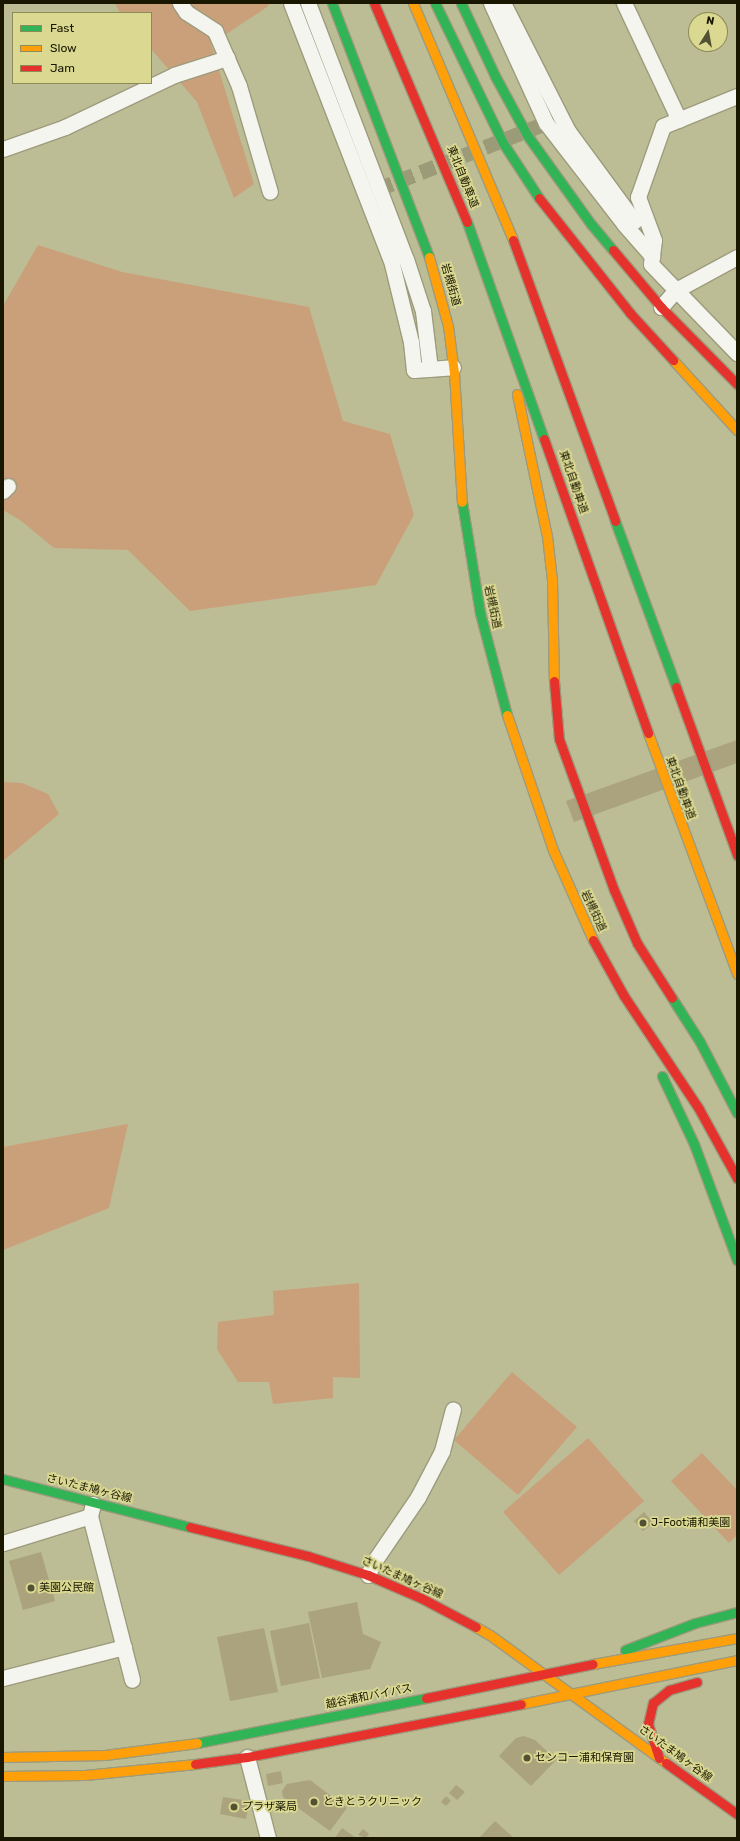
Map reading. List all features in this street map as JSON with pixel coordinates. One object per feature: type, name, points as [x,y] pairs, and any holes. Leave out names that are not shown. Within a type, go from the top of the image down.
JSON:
[{"type":"main road","name":"岩槻街道","points":[[332,3],[419,227],[441,295],[454,367],[468,542],[480,613],[498,688],[552,850],[595,944],[624,996],[699,1109],[737,1178]]},
{"type":"main road","name":"東北自動車道","points":[[374,3],[458,194],[664,779],[737,974]]},
{"type":"main road","name":"東北自動車道","points":[[413,3],[512,236],[737,855]]},
{"type":"main road","points":[[435,3],[503,143],[552,217],[630,312],[737,430]]},
{"type":"main road","points":[[461,3],[495,76],[527,135],[591,224],[661,307],[737,384]]},
{"type":"main road","points":[[499,307],[547,536],[552,580],[554,701],[559,739],[614,890],[638,943],[700,1042],[737,1113]]},
{"type":"main road","points":[[595,944],[637,1034]]},
{"type":"main road","points":[[656,1067],[671,1092],[694,1144],[737,1260]]},
{"type":"main road","name":"さいたま鳩ヶ谷線","points":[[3,1479],[91,1510],[273,1546],[368,1575],[456,1616],[490,1635],[737,1814]]},
{"type":"main road","points":[[597,1664],[655,1636],[737,1612]]},
{"type":"main road","name":"越谷浦和バイパス","points":[[3,1757],[105,1755],[207,1742],[545,1674],[737,1638]]},
{"type":"main road","points":[[3,1776],[84,1775],[175,1767],[246,1757],[737,1660]]},
{"type":"main road","points":[[659,1758],[648,1724],[653,1703],[669,1690],[710,1678]]},
{"type":"street","points":[[180,3],[186,12],[215,31],[239,86],[270,192]]},
{"type":"street","points":[[291,3],[392,264],[411,342],[414,370],[454,367]]},
{"type":"street","points":[[308,3],[406,259],[423,311],[430,369]]},
{"type":"street","points":[[491,3],[546,123],[619,219],[652,256]]},
{"type":"street","points":[[503,3],[568,132],[635,222],[654,240]]},
{"type":"street","points":[[624,3],[679,120]]},
{"type":"street","points":[[3,149],[65,127],[174,75],[227,58]]},
{"type":"street","points":[[737,96],[663,126],[638,198],[654,240],[651,264],[737,353]]},
{"type":"street","points":[[661,307],[676,290],[737,257]]},
{"type":"street","points":[[368,1575],[373,1563],[425,1484],[442,1450],[453,1409]]},
{"type":"street","points":[[3,1543],[91,1510],[132,1680]]},
{"type":"street","points":[[3,1678],[124,1647]]},
{"type":"street","points":[[246,1757],[268,1838]]},
{"type":"shaded area","points":[[115,3],[270,3],[267,7],[228,33],[210,41],[254,184],[234,198],[197,102],[152,50],[152,12],[120,12]]},
{"type":"shaded area","points":[[38,245],[122,272],[309,307],[343,421],[390,434],[414,515],[376,585],[190,611],[128,550],[54,548],[20,520],[3,510],[3,306]]},
{"type":"shaded area","points":[[3,782],[22,783],[48,794],[59,814],[3,861]]},
{"type":"shaded area","points":[[128,1124],[109,1208],[3,1250],[3,1147]]},
{"type":"shaded area","points":[[359,1283],[360,1378],[333,1377],[333,1398],[273,1404],[269,1382],[238,1382],[217,1349],[218,1322],[274,1315],[273,1291]]},
{"type":"shaded area","points":[[512,1372],[577,1427],[518,1495],[454,1440]]},
{"type":"shaded area","points":[[588,1438],[644,1501],[559,1575],[503,1512]]},
{"type":"shaded area","points":[[702,1453],[737,1490],[737,1535],[729,1543],[671,1481]]},
{"type":"building","points":[[737,740],[737,763],[574,822],[566,801]]},
{"type":"building","points":[[644,1512],[653,1523],[643,1531],[634,1521]]},
{"type":"building","points":[[41,1552],[55,1601],[23,1610],[9,1561]]},
{"type":"building","points":[[357,1602],[363,1634],[381,1642],[370,1669],[322,1678],[308,1612]]},
{"type":"building","points":[[309,1623],[320,1678],[281,1686],[270,1631]]},
{"type":"building","points":[[264,1628],[278,1692],[230,1701],[217,1637]]},
{"type":"building","points":[[524,1736],[535,1740],[556,1760],[531,1786],[499,1756],[516,1738]]},
{"type":"building","points":[[281,1771],[283,1783],[268,1786],[266,1774]]},
{"type":"building","points":[[310,1780],[347,1808],[330,1831],[283,1797],[282,1791],[287,1784]]},
{"type":"building","points":[[456,1785],[465,1792],[457,1800],[449,1793]]},
{"type":"building","points":[[446,1796],[451,1801],[446,1806],[441,1802]]},
{"type":"building","points":[[223,1797],[249,1801],[246,1819],[220,1814]]},
{"type":"building","points":[[495,1821],[514,1838],[479,1838]]},
{"type":"building","points":[[342,1828],[356,1838],[335,1838]]},
{"type":"building","points":[[363,1829],[369,1834],[366,1838],[358,1835]]},
{"type":"tunnel","points":[[378,189],[546,123]]},
{"type":"traffic: fast","points":[[332,3],[429,257]]},
{"type":"traffic: fast","points":[[435,3],[503,143],[539,198]]},
{"type":"traffic: fast","points":[[461,3],[495,76],[527,135],[591,224],[613,250]]},
{"type":"traffic: fast","points":[[467,222],[544,439]]},
{"type":"traffic: fast","points":[[462,502],[480,613],[507,715]]},
{"type":"traffic: fast","points":[[615,521],[676,687]]},
{"type":"traffic: fast","points":[[672,998],[700,1042],[737,1113]]},
{"type":"traffic: fast","points":[[662,1076],[694,1144],[737,1260]]},
{"type":"traffic: fast","points":[[3,1479],[190,1527]]},
{"type":"traffic: fast","points":[[625,1650],[695,1623],[737,1612]]},
{"type":"traffic: fast","points":[[197,1743],[426,1698]]},
{"type":"traffic: slow","points":[[413,3],[513,240]]},
{"type":"traffic: slow","points":[[429,257],[448,326],[454,373],[462,502]]},
{"type":"traffic: slow","points":[[673,360],[737,430]]},
{"type":"traffic: slow","points":[[517,394],[547,536],[552,580],[554,681]]},
{"type":"traffic: slow","points":[[507,715],[553,850],[593,940]]},
{"type":"traffic: slow","points":[[648,733],[737,974]]},
{"type":"traffic: slow","points":[[476,1627],[490,1635],[666,1763]]},
{"type":"traffic: slow","points":[[593,1664],[737,1638]]},
{"type":"traffic: slow","points":[[521,1704],[737,1660]]},
{"type":"traffic: slow","points":[[3,1757],[105,1755],[197,1743]]},
{"type":"traffic: slow","points":[[3,1776],[85,1775],[195,1764]]},
{"type":"traffic: jam","points":[[374,3],[467,222]]},
{"type":"traffic: jam","points":[[539,198],[630,313],[673,360]]},
{"type":"traffic: jam","points":[[513,240],[615,521]]},
{"type":"traffic: jam","points":[[613,250],[661,307],[737,384]]},
{"type":"traffic: jam","points":[[544,439],[648,733]]},
{"type":"traffic: jam","points":[[554,681],[559,739],[614,890],[637,943],[672,998]]},
{"type":"traffic: jam","points":[[676,687],[737,855]]},
{"type":"traffic: jam","points":[[593,940],[624,996],[699,1109],[737,1178]]},
{"type":"traffic: jam","points":[[190,1527],[308,1556],[368,1575],[421,1598],[476,1627]]},
{"type":"traffic: jam","points":[[426,1698],[593,1664]]},
{"type":"traffic: jam","points":[[659,1758],[648,1724],[653,1703],[669,1690],[697,1682]]},
{"type":"traffic: jam","points":[[195,1764],[247,1757],[521,1704]]},
{"type":"traffic: jam","points":[[666,1763],[737,1814]]},
{"type":"place","name":"J-Foot浦和美園","points":[[643,1523]]},
{"type":"place","name":"美園公民館","points":[[31,1588]]},
{"type":"place","name":"センコー浦和保育園","points":[[527,1758]]},
{"type":"place","name":"ときとうクリニック","points":[[314,1802]]},
{"type":"place","name":"プラザ薬局","points":[[234,1807]]}]
